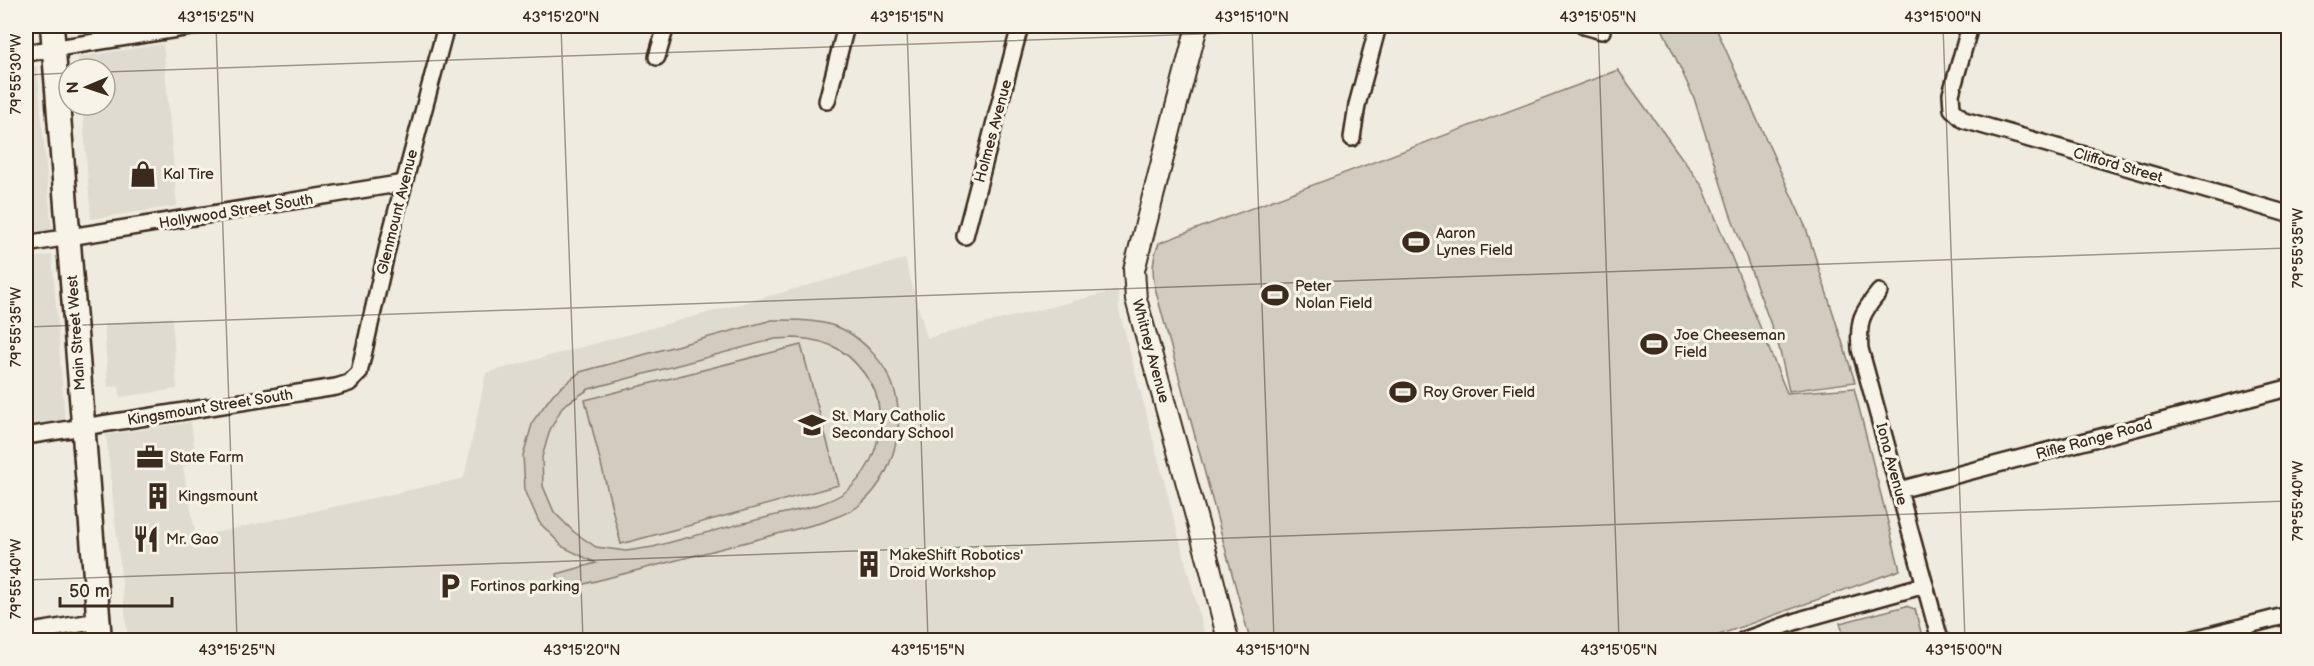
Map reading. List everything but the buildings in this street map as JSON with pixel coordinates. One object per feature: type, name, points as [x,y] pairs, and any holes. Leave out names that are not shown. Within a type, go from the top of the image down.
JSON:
[{"type":"main road","name":"Main Street West","points":[[52,26],[99,631]]},
{"type":"street","points":[[26,53],[196,26]]},
{"type":"street","name":"Glenmount Avenue","points":[[336,387],[349,383],[359,373],[404,183],[446,26]]},
{"type":"street","points":[[657,57],[666,26]]},
{"type":"street","points":[[827,101],[846,26]]},
{"type":"street","name":"Holmes Avenue","points":[[965,236],[1020,26]]},
{"type":"street","name":"Whitney Avenue","points":[[1197,26],[1134,270],[1136,299],[1228,640]]},
{"type":"street","points":[[1352,138],[1357,105],[1378,26]]},
{"type":"street","points":[[1584,26],[1602,31]]},
{"type":"street","name":"Clifford Street","points":[[1970,26],[1952,94],[1952,109],[1964,120],[2289,214]]},
{"type":"street","name":"Hollywood Street South","points":[[26,244],[404,183]]},
{"type":"street","name":"Iona Avenue","points":[[1879,292],[1867,307],[1858,325],[1860,349],[1940,640]]},
{"type":"street","name":"Kingsmount Street South","points":[[26,436],[336,387]]},
{"type":"street","name":"Rifle Range Road","points":[[1899,490],[2289,388]]},
{"type":"street","points":[[1744,640],[1803,619],[1924,585]]},
{"type":"street","points":[[2190,640],[2289,615]]},
{"type":"street","points":[[26,633],[99,631]]},
{"type":"shaded area","points":[[1661,26],[1715,26],[1806,228],[1855,382],[1789,391],[1779,347],[1730,213],[1694,98]]},
{"type":"shaded area","points":[[163,44],[177,206],[91,219],[83,117],[117,117],[117,57],[78,57]]},
{"type":"shaded area","points":[[37,66],[52,232],[26,236],[26,67]]},
{"type":"shaded area","points":[[1618,70],[1703,187],[1787,393],[1854,388],[1900,570],[1705,640],[1250,640],[1155,288],[1153,265],[1159,243]]},
{"type":"shaded area","points":[[52,255],[65,420],[26,425],[26,258]]},
{"type":"shaded area","name":"St. Mary Catholic Secondary School","points":[[905,259],[927,338],[1118,290],[1119,310],[1206,640],[128,640],[106,435],[191,422],[196,462],[183,467],[196,537],[464,478],[486,373]]},
{"type":"shaded area","points":[[172,317],[177,389],[120,397],[119,386],[108,387],[104,324]]},
{"type":"shaded area","points":[[772,320],[811,321],[830,325],[848,332],[861,342],[874,354],[889,376],[897,399],[897,433],[894,450],[880,482],[857,507],[845,514],[824,522],[561,590],[557,574],[596,563],[563,547],[539,522],[525,490],[523,455],[533,421],[553,394],[580,372]],"holes":[[[775,339],[808,339],[831,345],[857,364],[872,385],[878,401],[879,430],[873,456],[864,472],[845,492],[829,501],[810,507],[653,547],[626,551],[596,547],[574,532],[554,512],[543,486],[542,457],[550,430],[563,406],[589,389]]]},
{"type":"shaded area","points":[[801,345],[839,485],[621,544],[585,400]]},
{"type":"shaded area","points":[[1906,606],[1915,609],[1923,640],[1845,640],[1840,623]]},
{"type":"place","name":"Kal Tire","points":[[143,174]]},
{"type":"place","name":"Aaron Lynes Field","points":[[1416,242]]},
{"type":"place","name":"Peter Nolan Field","points":[[1275,295]]},
{"type":"place","name":"Joe Cheeseman Field","points":[[1654,344]]},
{"type":"place","name":"Roy Grover Field","points":[[1403,392]]},
{"type":"place","name":"St. Mary Catholic Secondary School","points":[[812,425]]},
{"type":"place","name":"State Farm","points":[[150,457]]},
{"type":"place","name":"Kingsmount","points":[[158,496]]},
{"type":"place","name":"Mr. Gao","points":[[146,539]]},
{"type":"place","name":"MakeShift Robotics' Droid Workshop","points":[[869,564]]},
{"type":"place","name":"Fortinos parking","points":[[450,586]]}]
